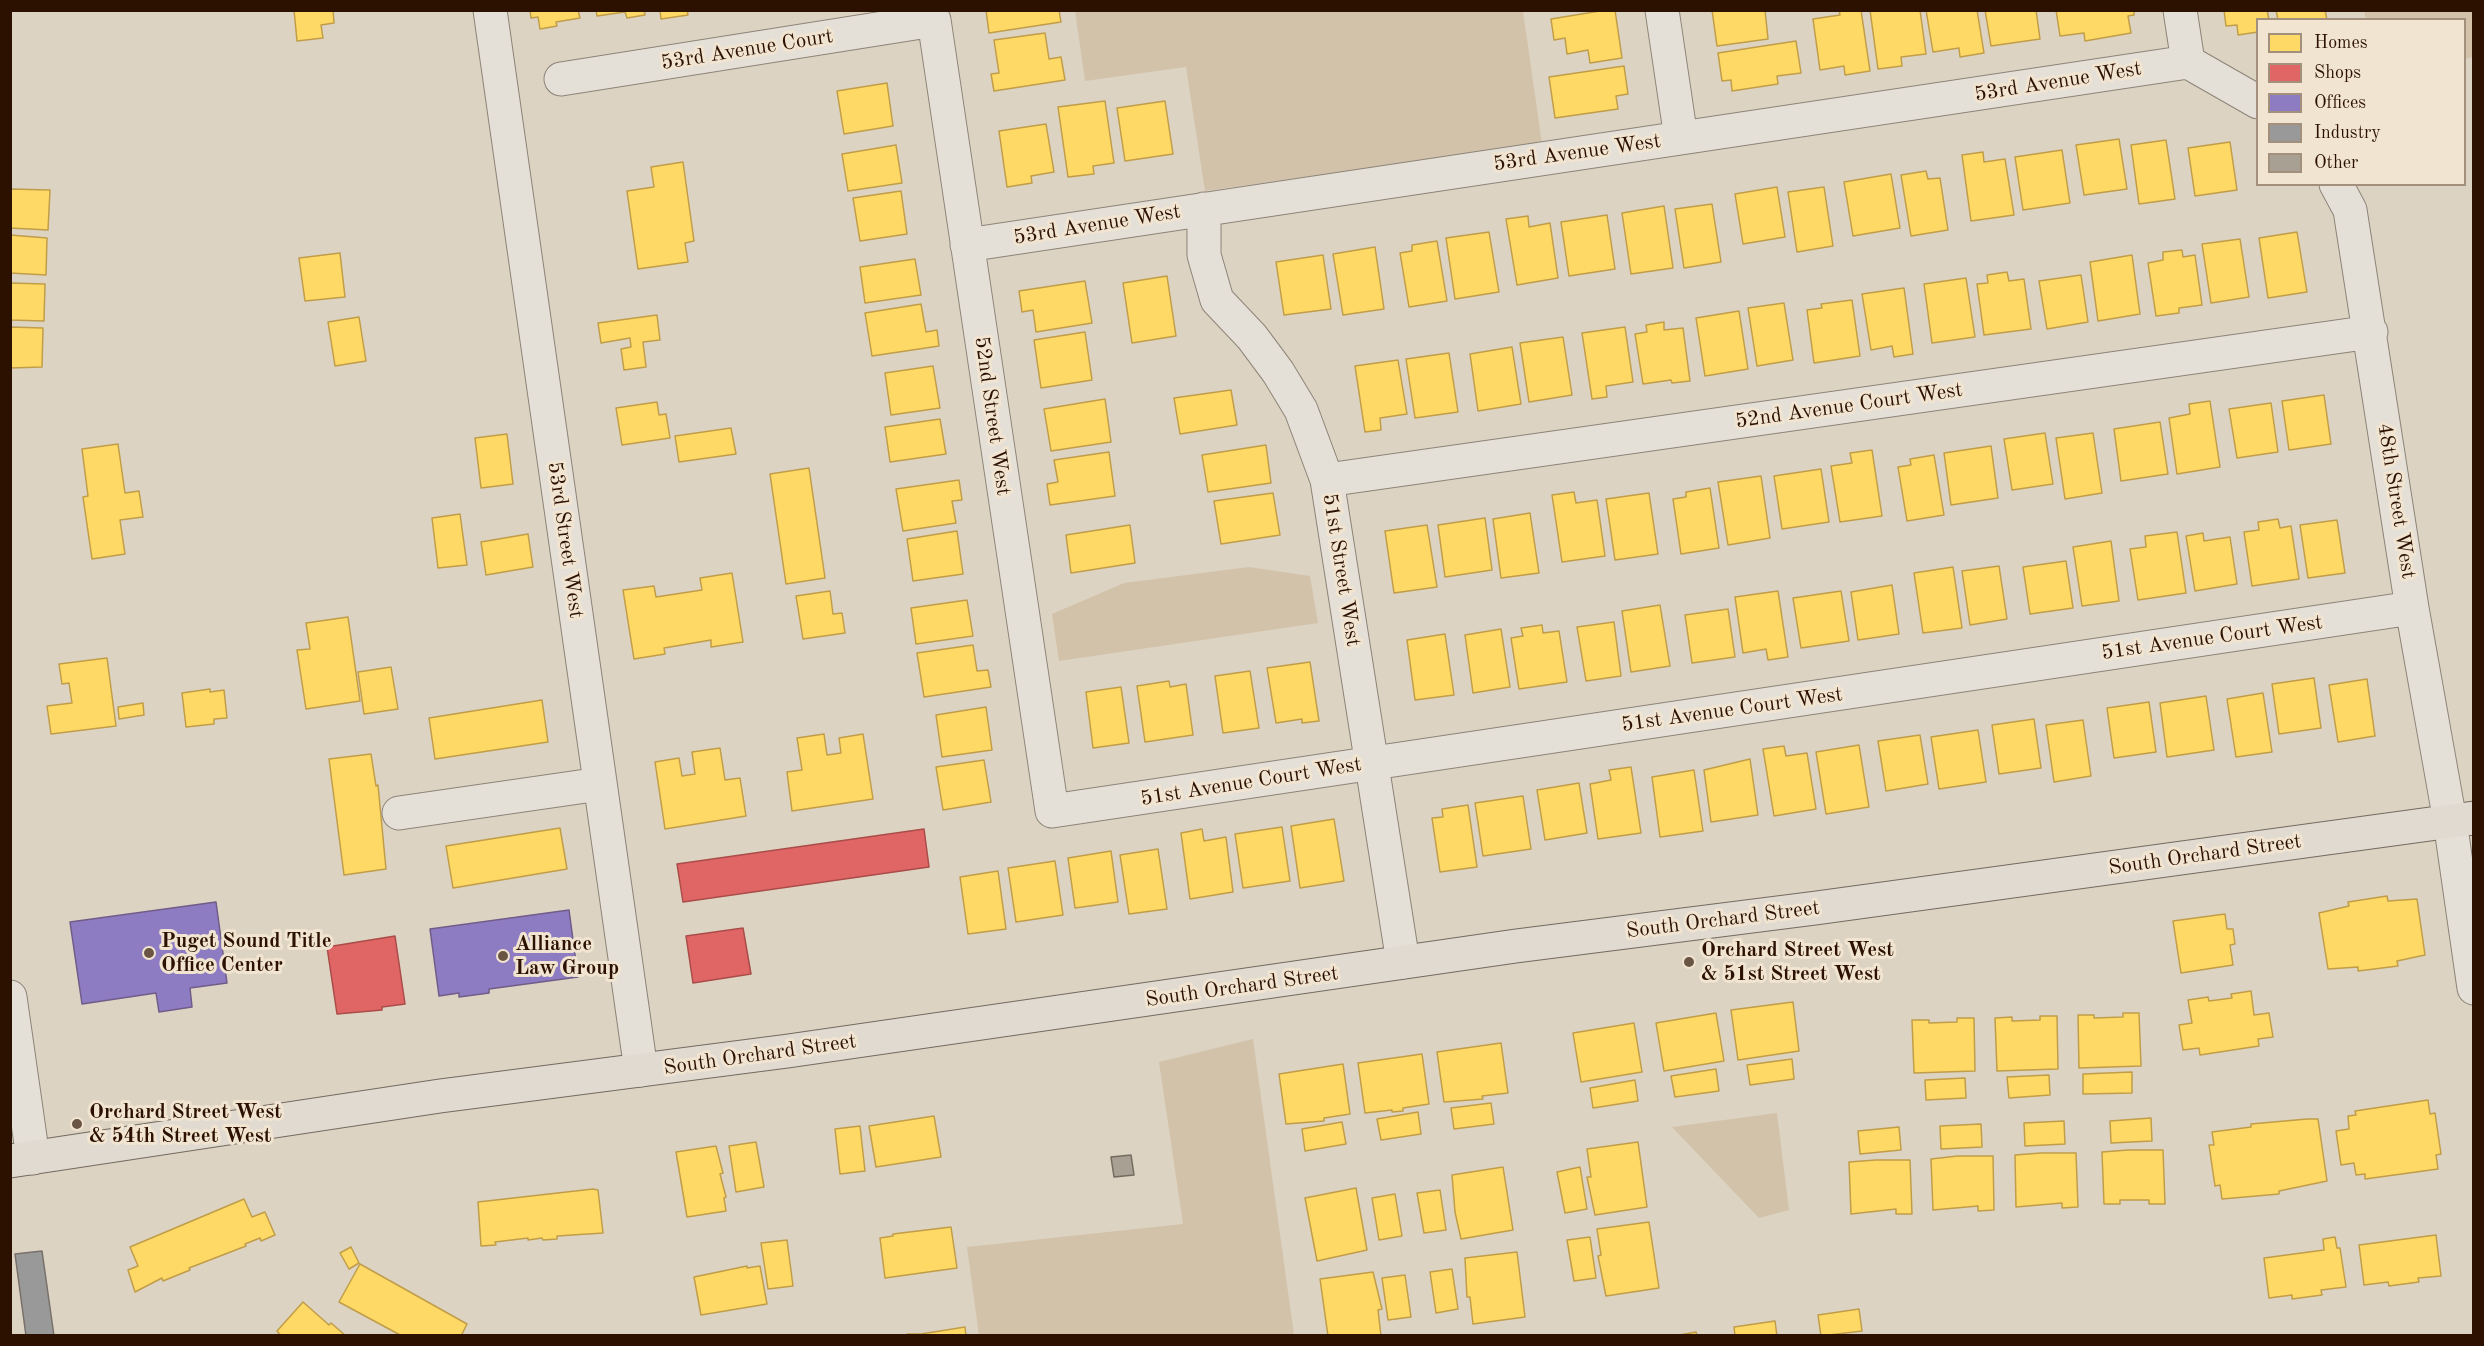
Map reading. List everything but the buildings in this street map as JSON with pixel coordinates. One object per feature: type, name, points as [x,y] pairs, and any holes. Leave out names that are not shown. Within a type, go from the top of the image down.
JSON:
[{"type":"main road","name":"South Orchard Street","points":[[22,1159],[440,1096],[1274,983],[1403,962],[2462,820]]},
{"type":"street","name":"53rd Street West","points":[[490,10],[641,1070]]},
{"type":"street","points":[[1662,10],[1681,138]]},
{"type":"street","points":[[2180,10],[2188,62],[2256,101]]},
{"type":"street","name":"53rd Avenue Court","points":[[561,79],[934,20]]},
{"type":"street","name":"52nd Street West","points":[[934,20],[1052,812]]},
{"type":"street","name":"53rd Avenue West","points":[[967,245],[2188,62]]},
{"type":"street","name":"48th Street West","points":[[2337,186],[2350,210],[2371,332],[2412,608],[2462,820],[2474,988]]},
{"type":"street","name":"51st Street West","points":[[1204,209],[1204,255],[1217,300],[1252,337],[1278,372],[1301,410],[1327,480],[1403,962]]},
{"type":"street","name":"52nd Avenue Court West","points":[[1327,480],[2371,332]]},
{"type":"street","name":"51st Avenue Court West","points":[[1052,812],[2412,608]]},
{"type":"street","points":[[399,813],[600,783]]},
{"type":"street","points":[[10,997],[22,1159]]},
{"type":"shaded area","points":[[1075,11],[1523,11],[1542,144],[1205,191],[1186,67],[1085,81]]},
{"type":"shaded area","points":[[2364,11],[2473,11],[2473,57],[2466,59],[2466,18],[2366,18]]},
{"type":"shaded area","points":[[1249,567],[1310,576],[1318,623],[1059,661],[1052,614],[1124,583]]},
{"type":"shaded area","points":[[1253,1039],[1294,1335],[979,1335],[967,1247],[1183,1224],[1159,1062]]},
{"type":"shaded area","points":[[1777,1113],[1789,1210],[1759,1218],[1672,1127]]},
{"type":"place","name":"Puget Sound Title Office Center","points":[[149,953]]},
{"type":"place","name":"Alliance Law Group","points":[[503,956]]},
{"type":"place","name":"Orchard Street West & 51st Street West","points":[[1689,962]]},
{"type":"place","name":"Orchard Street West & 54th Street West","points":[[77,1124]]}]
